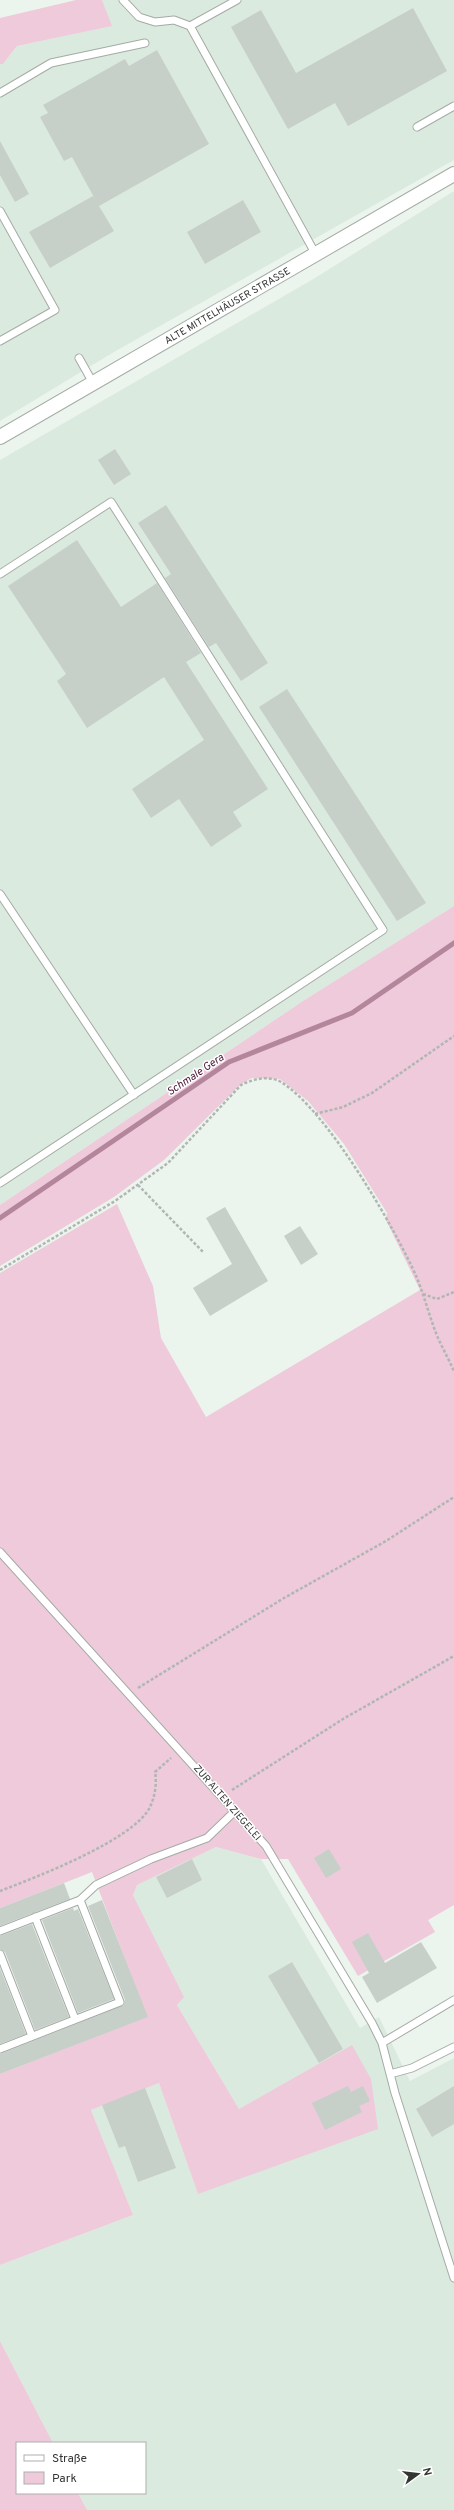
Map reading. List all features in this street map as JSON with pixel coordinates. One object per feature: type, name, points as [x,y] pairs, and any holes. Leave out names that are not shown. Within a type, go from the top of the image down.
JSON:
[{"type":"street","name":"ALTE MITTELHÄUSER STRASSE","points":[[0,436],[454,174]]},
{"type":"lane","points":[[123,0],[139,17],[155,22],[174,20],[190,26],[315,253]]},
{"type":"lane","points":[[190,26],[237,0]]},
{"type":"lane","points":[[0,94],[51,63],[145,43]]},
{"type":"lane","points":[[417,127],[454,106]]},
{"type":"lane","points":[[0,211],[55,310],[0,341]]},
{"type":"lane","points":[[79,358],[93,383]]},
{"type":"lane","points":[[0,574],[111,502],[383,930],[0,1182]]},
{"type":"lane","points":[[0,894],[134,1095]]},
{"type":"lane","name":"ZUR ALTEN ZIEGELEI","points":[[0,1552],[181,1749],[266,1846],[372,2023],[382,2043],[395,2093],[454,2278]]},
{"type":"lane","points":[[0,1931],[80,1900],[96,1885],[151,1859],[208,1838],[235,1811]]},
{"type":"lane","points":[[0,2049],[120,2002],[80,1900]]},
{"type":"lane","points":[[35,1917],[75,2019]]},
{"type":"lane","points":[[0,1954],[32,2036]]},
{"type":"lane","points":[[382,2043],[454,2000]]},
{"type":"lane","points":[[390,2074],[412,2068],[454,2047]]},
{"type":"path","points":[[315,1114],[344,1107],[372,1093],[454,1036]]},
{"type":"path","points":[[0,1270],[115,1201],[168,1163],[241,1085],[252,1079],[266,1078],[280,1081],[315,1114],[340,1147],[381,1210],[423,1294],[438,1339],[454,1371]]},
{"type":"path","points":[[138,1185],[204,1253]]},
{"type":"path","points":[[423,1294],[437,1299],[454,1292]]},
{"type":"path","points":[[130,1693],[284,1598],[386,1541],[454,1497]]},
{"type":"path","points":[[222,1796],[343,1720],[454,1656]]},
{"type":"path","points":[[0,1891],[84,1857],[129,1829],[150,1808],[157,1783],[155,1772],[181,1749]]},
{"type":"shaded area","points":[[102,0],[454,0],[454,160],[114,352],[0,421],[0,64],[3,64],[17,46],[111,26]]},
{"type":"shaded area","points":[[454,191],[454,906],[303,1001],[0,1205],[0,460],[315,278]]},
{"type":"shaded area","points":[[216,1847],[261,1859],[360,2028],[379,2017],[410,2081],[454,2058],[454,2510],[87,2510],[79,2494],[146,2494],[146,2442],[52,2442],[0,2341],[0,2265],[133,2215],[91,2110],[159,2083],[198,2194],[352,2046],[239,2109],[177,2005],[183,1997],[133,1895],[137,1885]]},
{"type":"green space","points":[[76,0],[102,0],[112,26],[17,46],[3,64],[0,64],[0,18]]},
{"type":"green space","points":[[454,906],[454,1905],[428,1920],[435,1932],[358,1976],[288,1859],[261,1859],[216,1847],[137,1885],[133,1895],[184,1997],[177,2005],[239,2109],[352,2045],[371,2079],[378,2129],[198,2194],[159,2083],[91,2110],[133,2215],[0,2265],[0,2074],[147,2017],[92,1872],[0,1908],[0,1273],[117,1204],[153,1286],[161,1338],[206,1417],[420,1290],[386,1220],[387,1213],[344,1144],[308,1101],[280,1079],[252,1078],[241,1084],[164,1160],[114,1197],[0,1266],[0,1205],[303,1001]]},
{"type":"green space","points":[[0,2341],[52,2442],[16,2442],[16,2494],[79,2494],[87,2510],[0,2510]]},
{"type":"building","points":[[413,8],[447,71],[348,126],[335,103],[288,129],[231,27],[261,10],[296,73]]},
{"type":"building","points":[[157,50],[209,144],[99,206],[114,231],[50,268],[29,232],[93,196],[96,201],[72,157],[64,161],[40,117],[48,113],[43,105],[125,59],[129,66]]},
{"type":"building","points":[[0,141],[29,194],[15,202],[0,175]]},
{"type":"building","points":[[243,200],[261,232],[205,264],[187,232]]},
{"type":"building","points":[[115,449],[131,474],[114,485],[98,460]]},
{"type":"building","points":[[166,505],[268,663],[241,681],[216,643],[209,647],[165,578],[171,574],[138,523]]},
{"type":"building","points":[[77,540],[121,607],[157,583],[201,653],[186,662],[268,789],[233,812],[242,826],[211,847],[179,799],[151,818],[132,789],[204,740],[164,677],[87,728],[57,681],[66,674],[8,586]]},
{"type":"building","points":[[287,689],[426,903],[397,921],[259,707]]},
{"type":"building","points":[[225,1207],[268,1281],[210,1316],[193,1288],[232,1264],[206,1218]]},
{"type":"building","points":[[300,1226],[318,1254],[301,1265],[284,1236]]},
{"type":"building","points":[[329,1849],[341,1869],[326,1878],[314,1858]]},
{"type":"building","points":[[192,1859],[202,1880],[167,1898],[156,1877]]},
{"type":"building","points":[[64,1883],[70,1899],[0,1926],[0,1908]]},
{"type":"building","points":[[102,1900],[148,2017],[0,2074],[0,2054],[124,2005],[125,2000],[88,1906]]},
{"type":"building","points":[[73,1908],[74,1911],[78,1909],[114,1999],[78,2013],[42,1920]]},
{"type":"building","points":[[32,1924],[69,2017],[35,2030],[5,1952],[0,1949],[0,1936]]},
{"type":"building","points":[[368,1933],[385,1963],[421,1942],[437,1968],[377,2003],[362,1977],[369,1973],[352,1942]]},
{"type":"building","points":[[292,1962],[343,2049],[319,2063],[268,1976]]},
{"type":"building","points":[[0,1968],[26,2034],[0,2044]]},
{"type":"building","points":[[348,2086],[351,2092],[363,2086],[370,2101],[359,2106],[362,2112],[325,2130],[312,2103]]},
{"type":"building","points":[[454,2086],[454,2124],[432,2137],[416,2109]]},
{"type":"building","points":[[145,2088],[176,2168],[138,2182],[125,2146],[119,2148],[102,2105]]},
{"type":"waterway","name":"Schmale Gera","points":[[0,1218],[229,1062],[352,1013],[454,943]]}]
